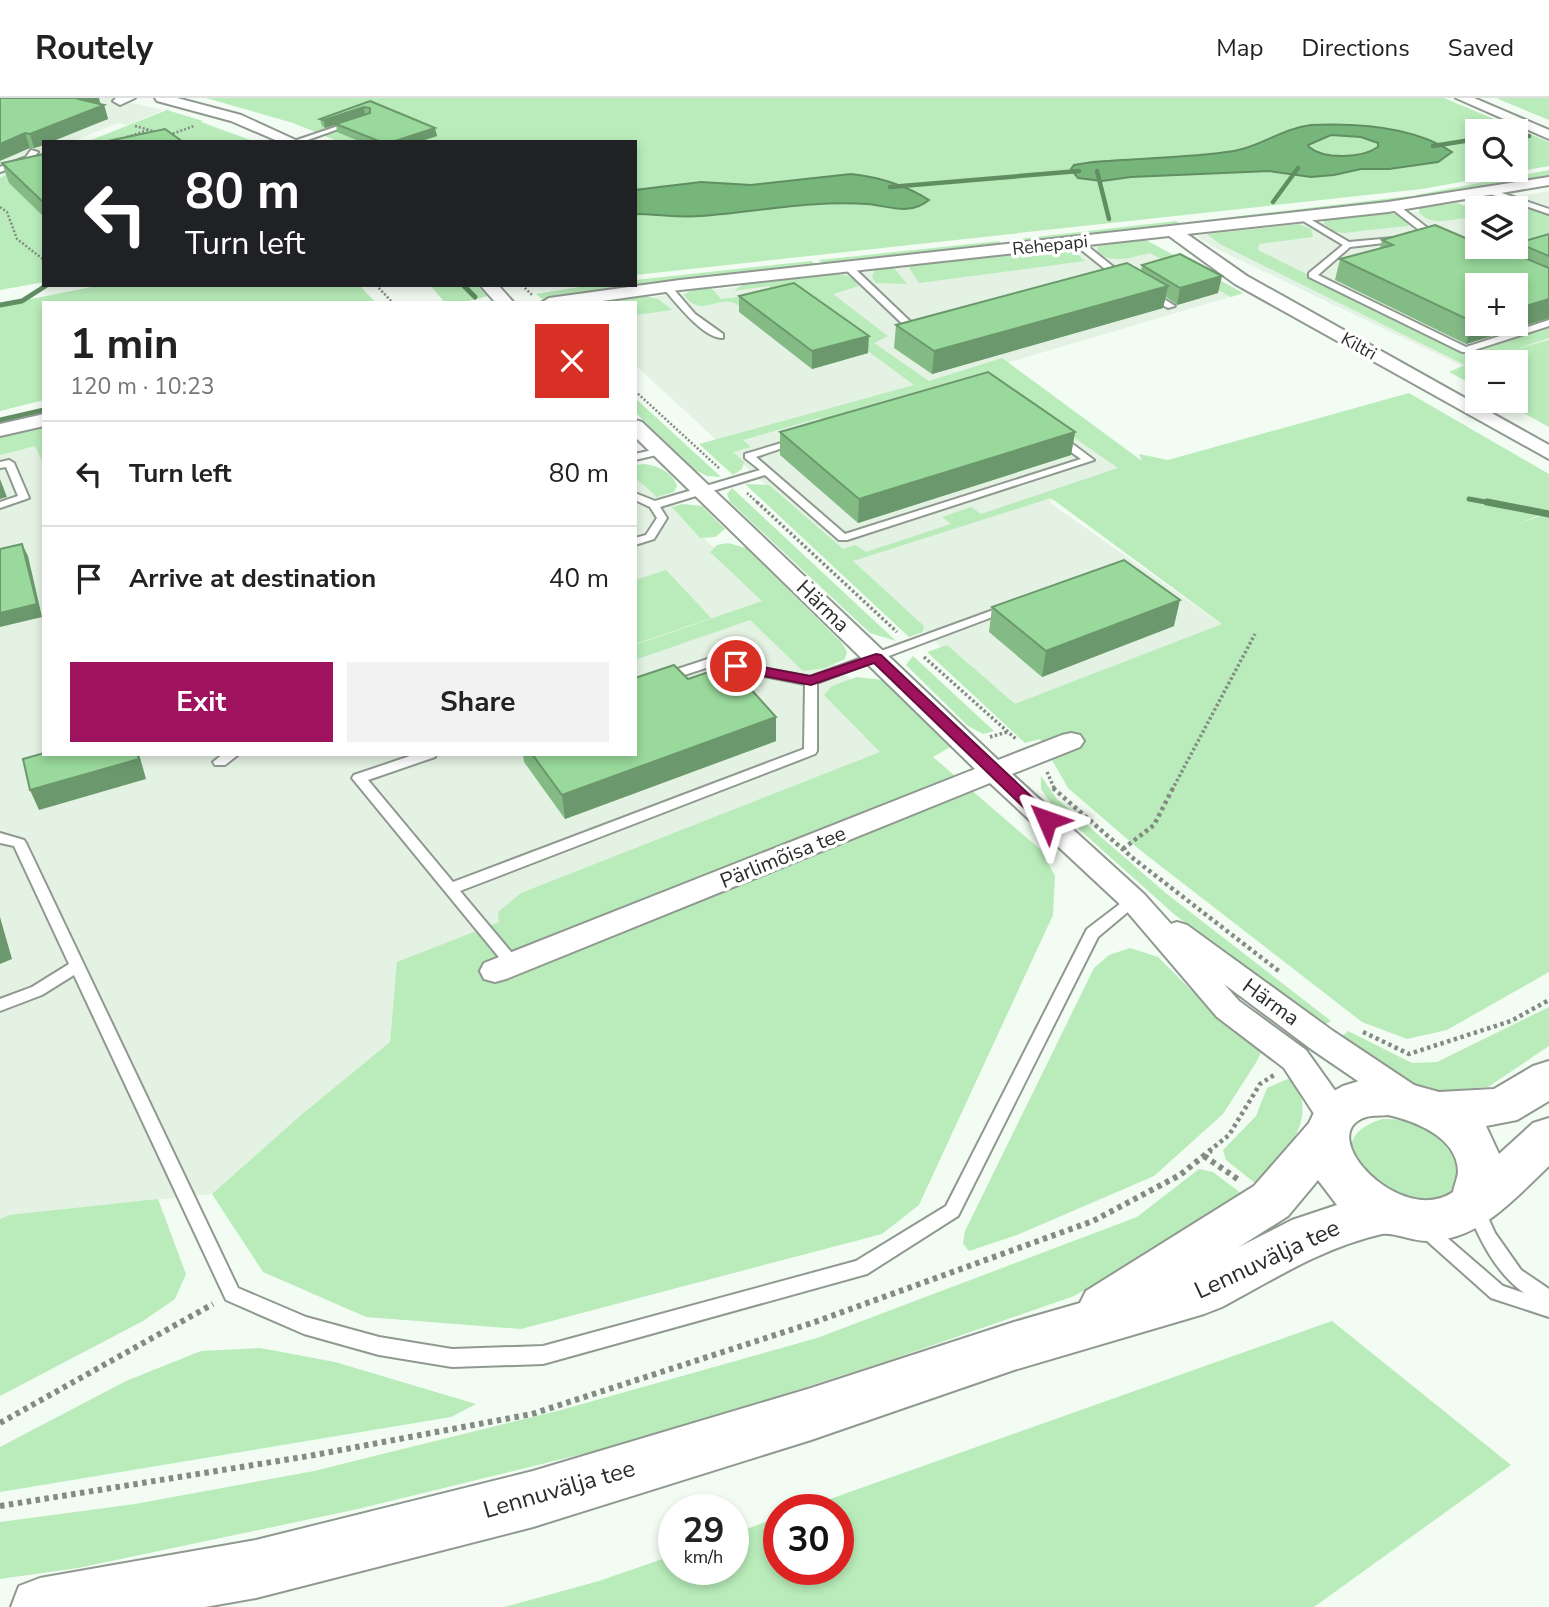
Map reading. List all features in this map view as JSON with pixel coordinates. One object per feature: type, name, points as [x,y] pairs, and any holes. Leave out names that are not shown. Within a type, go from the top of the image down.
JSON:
[{"type":"main road","name":"Lennuvälja tee","points":[[1067,1331],[1271,1201],[1347,1104],[1366,1097],[1388,1096],[1424,1105],[1501,1107],[1549,1079]]},
{"type":"main road","points":[[1424,1105],[1458,1126],[1473,1145],[1482,1166],[1482,1186],[1474,1204]]},
{"type":"main road","name":"Lennuvälja tee","points":[[1331,1126],[1328,1151],[1342,1178],[1366,1201],[1401,1216]]},
{"type":"main road","name":"Lennuvälja tee","points":[[40,1607],[256,1569],[533,1499],[811,1414],[1067,1331],[1204,1291],[1308,1235],[1401,1216],[1448,1218],[1459,1215],[1549,1137]]},
{"type":"street","points":[[162,98],[236,118],[288,140]]},
{"type":"street","points":[[1463,98],[1549,135]]},
{"type":"street","name":"Rehepapi","points":[[564,301],[667,287],[1395,206],[1549,181]]},
{"type":"street","name":"Kiltri","points":[[1173,232],[1241,280],[1549,453]]},
{"type":"street","points":[[490,287],[504,301]]},
{"type":"street","points":[[0,430],[42,420]]},
{"type":"street","name":"Härma","points":[[637,428],[995,773],[1134,901],[1322,1040],[1424,1105]]},
{"type":"street","name":"Pärlimõisa tee","points":[[503,967],[1071,741]]},
{"type":"street","name":"Härma","points":[[1134,901],[1227,1009],[1295,1059],[1331,1126]]},
{"type":"lane","points":[[299,140],[357,122]]},
{"type":"lane","points":[[0,170],[29,159],[34,152]]},
{"type":"lane","points":[[1493,192],[1549,212]]},
{"type":"lane","points":[[1395,206],[1431,235],[1443,240]]},
{"type":"lane","points":[[1303,217],[1348,246]]},
{"type":"lane","points":[[1431,235],[1348,246],[1312,275],[1465,350],[1549,323]]},
{"type":"lane","points":[[1077,242],[1129,281]]},
{"type":"lane","points":[[848,267],[914,330],[927,327]]},
{"type":"lane","points":[[1105,279],[1118,275]]},
{"type":"lane","points":[[667,287],[692,316],[720,336]]},
{"type":"lane","points":[[1139,287],[1171,306]]},
{"type":"lane","points":[[814,437],[749,456],[843,538],[1089,460],[1047,431]]},
{"type":"lane","points":[[637,457],[661,451]]},
{"type":"lane","points":[[0,465],[9,463],[24,498],[0,505]]},
{"type":"lane","points":[[654,505],[767,471]]},
{"type":"lane","points":[[637,497],[654,505],[662,518],[650,537],[637,541]]},
{"type":"lane","points":[[637,686],[711,662],[811,681],[1024,601]]},
{"type":"lane","points":[[451,889],[810,751],[811,681]]},
{"type":"lane","points":[[220,762],[230,756]]},
{"type":"lane","points":[[424,756],[359,778],[451,889],[503,967]]},
{"type":"lane","points":[[0,838],[19,843],[232,1294],[304,1325],[379,1346],[452,1358],[543,1355],[861,1268],[952,1211],[1092,933],[1134,901]]},
{"type":"lane","points":[[0,1005],[37,991],[77,966]]},
{"type":"lane","points":[[1474,1204],[1488,1238],[1515,1276],[1549,1299]]},
{"type":"lane","points":[[1401,1216],[1497,1292],[1549,1309]]},
{"type":"path","points":[[169,135],[197,125]]},
{"type":"path","points":[[135,126],[177,138]]},
{"type":"path","points":[[126,138],[149,130]]},
{"type":"path","points":[[0,207],[7,212],[17,239],[42,258]]},
{"type":"path","points":[[378,287],[391,301]]},
{"type":"path","points":[[524,287],[528,291]]},
{"type":"path","points":[[637,393],[1007,732],[1046,771],[1053,788],[1123,849],[1283,975]]},
{"type":"path","points":[[1123,849],[1154,825],[1255,634]]},
{"type":"path","points":[[987,738],[1007,732]]},
{"type":"path","points":[[1204,1156],[1248,1187]]},
{"type":"path","points":[[0,1423],[232,1294]]},
{"type":"shaded area","points":[[0,98],[111,98],[163,110],[128,125],[118,123],[76,140],[42,140],[42,155],[38,159],[0,178]]},
{"type":"shaded area","points":[[206,98],[1444,98],[1494,119],[1465,119],[1465,181],[1422,189],[637,275],[637,140],[335,140],[293,123]]},
{"type":"shaded area","points":[[1497,98],[1549,98],[1549,120],[1503,101]]},
{"type":"shaded area","points":[[167,110],[250,140],[91,140]]},
{"type":"shaded area","points":[[1347,125],[1384,128],[1437,143],[1452,152],[1438,162],[1311,177],[1269,171],[1131,177],[1102,181],[1078,178],[1071,169],[1074,165],[1093,162],[1234,151],[1300,127]],"holes":[[[1331,135],[1361,137],[1378,143],[1378,147],[1363,153],[1334,156],[1316,151],[1308,145]]]},
{"type":"shaded area","points":[[1528,133],[1549,142],[1549,166],[1528,170]]},
{"type":"shaded area","points":[[42,155],[42,282],[0,290],[0,178]]},
{"type":"shaded area","points":[[1549,170],[1549,176],[1528,180],[1528,174]]},
{"type":"shaded area","points":[[851,174],[892,183],[929,200],[907,209],[846,203],[692,216],[637,214],[637,190],[701,182],[751,185]]},
{"type":"shaded area","points":[[1485,182],[1516,182],[1421,199],[1416,195]]},
{"type":"shaded area","points":[[1549,191],[1549,340],[1516,350],[1465,350],[1465,365],[1462,366],[1213,247],[1196,236],[1465,205],[1465,259],[1528,259],[1528,196],[1518,196]]},
{"type":"shaded area","points":[[1410,196],[1417,200],[1194,225],[1189,222]]},
{"type":"shaded area","points":[[1458,203],[1465,206],[1465,218],[1432,220],[1425,218],[1419,208]]},
{"type":"shaded area","points":[[1528,209],[1549,215],[1549,251],[1528,241]]},
{"type":"shaded area","points":[[1396,214],[1410,223],[1408,226],[1343,233],[1324,224],[1324,219]]},
{"type":"shaded area","points":[[1176,221],[1185,226],[1021,243],[1009,240]]},
{"type":"shaded area","points":[[1299,224],[1311,229],[1313,237],[1259,244],[1258,250],[1465,353],[1465,365],[1220,244],[1207,234]]},
{"type":"shaded area","points":[[1144,239],[1243,293],[1010,362],[1007,367],[1144,462],[1120,475],[1049,502],[1237,635],[1021,720],[637,367],[637,301],[618,301]]},
{"type":"shaded area","points":[[1144,239],[1243,293],[1231,297],[1150,253],[1116,259],[1097,252],[1098,246]]},
{"type":"shaded area","points":[[999,241],[999,246],[824,265],[819,260]]},
{"type":"shaded area","points":[[1060,248],[1076,253],[1085,261],[919,283],[909,268],[910,264]]},
{"type":"shaded area","points":[[811,261],[817,266],[542,299],[536,294],[580,287],[637,287],[637,280]]},
{"type":"shaded area","points":[[894,268],[907,284],[876,283],[872,277],[875,270]]},
{"type":"shaded area","points":[[836,273],[851,277],[859,286],[833,294],[888,336],[874,343],[929,381],[1002,358],[1142,461],[1139,454],[1168,460],[1409,393],[1549,474],[1549,511],[1518,524],[1549,513],[1549,972],[1447,1030],[1407,1039],[1362,1022],[1140,850],[1068,788],[1040,739],[1025,743],[927,652],[947,645],[1015,704],[1222,624],[1051,498],[853,561],[924,626],[923,632],[909,637],[745,484],[769,485],[843,549],[855,545],[866,552],[951,524],[942,517],[971,507],[981,514],[1118,468],[981,373],[848,411],[855,417],[828,425],[820,418],[743,440],[751,447],[733,452],[744,462],[742,469],[733,475],[699,444],[914,385],[796,298],[747,310],[731,302],[695,305],[684,295],[700,288],[712,289],[721,299],[772,293],[769,286],[734,291],[743,284]]},
{"type":"shaded area","points":[[92,287],[361,287],[374,301],[42,301],[42,400],[0,411],[0,305]]},
{"type":"shaded area","points":[[432,287],[478,287],[488,296],[469,301],[443,301]]},
{"type":"shaded area","points":[[640,295],[658,299],[672,310],[637,315],[637,301],[593,301]]},
{"type":"shaded area","points":[[1549,327],[1549,338],[1513,350],[1480,350]]},
{"type":"shaded area","points":[[1549,340],[1549,427],[1524,413],[1528,413],[1528,350],[1513,350]]},
{"type":"shaded area","points":[[1465,365],[1465,381],[1449,372]]},
{"type":"shaded area","points":[[637,400],[721,477],[707,476],[695,470],[637,414]]},
{"type":"shaded area","points":[[42,426],[42,461],[35,446],[0,455],[0,437]]},
{"type":"shaded area","points":[[42,432],[42,756],[637,756],[637,466],[708,542],[926,752],[398,962],[390,1042],[301,1115],[212,1194],[9,1215],[0,1219],[0,442]]},
{"type":"shaded area","points":[[637,465],[660,468],[669,474],[677,486],[674,492],[657,497],[637,480]]},
{"type":"shaded area","points":[[732,488],[896,641],[870,633],[730,502],[727,494]]},
{"type":"shaded area","points":[[682,504],[702,506],[725,529],[715,537],[700,538],[672,507]]},
{"type":"shaded area","points":[[728,543],[746,548],[842,643],[847,652],[845,659],[825,668],[803,671],[750,620],[637,659],[637,644],[762,601],[710,552],[717,545]]},
{"type":"shaded area","points":[[666,570],[711,618],[637,643],[637,579]]},
{"type":"shaded area","points":[[913,656],[994,731],[983,734],[968,726],[906,665]]},
{"type":"shaded area","points":[[857,677],[882,680],[952,746],[933,757],[1041,850],[1055,876],[1053,915],[919,1205],[882,1234],[521,1329],[366,1317],[263,1272],[212,1194],[301,1115],[390,1042],[397,962],[499,922],[498,912],[521,893],[880,752],[824,695],[832,686]]},
{"type":"shaded area","points":[[1041,776],[1057,799],[1167,894],[1331,1021],[1324,1025],[1175,915],[1053,806],[1041,789]]},
{"type":"shaded area","points":[[1130,948],[1158,957],[1221,1020],[1261,1052],[1257,1061],[1223,1114],[1154,1176],[1017,1235],[969,1251],[963,1244],[965,1231],[1094,968],[1109,955]]},
{"type":"shaded area","points":[[1549,1007],[1549,1046],[1488,1087],[1435,1091],[1397,1079],[1339,1039],[1348,1031],[1412,1063],[1437,1062]]},
{"type":"shaded area","points":[[1290,1078],[1301,1097],[1301,1122],[1282,1156],[1255,1183],[1226,1160],[1223,1150],[1256,1116],[1267,1088]]},
{"type":"shaded area","points":[[1383,1119],[1407,1122],[1424,1128],[1449,1150],[1457,1169],[1457,1179],[1452,1189],[1442,1198],[1418,1202],[1393,1198],[1379,1189],[1355,1159],[1351,1148],[1355,1136],[1359,1131]]},
{"type":"shaded area","points":[[1199,1169],[1213,1172],[1242,1194],[1171,1244],[1074,1296],[890,1360],[644,1439],[358,1509],[78,1568],[0,1579],[0,1522],[135,1504],[314,1471],[561,1410],[817,1338],[1137,1217]]},
{"type":"shaded area","points":[[158,1199],[186,1274],[175,1299],[143,1321],[0,1396],[0,1219],[9,1215]]},
{"type":"shaded area","points":[[1332,1321],[1511,1465],[1314,1607],[504,1607],[599,1581],[658,1561],[658,1585],[749,1585],[749,1528],[763,1523],[763,1585],[854,1585],[854,1494],[844,1494]]},
{"type":"shaded area","points":[[260,1348],[335,1362],[476,1404],[451,1417],[0,1492],[0,1447],[126,1381],[201,1351]]},
{"type":"building","points":[[0,98],[82,98],[79,99],[104,105],[0,144]]},
{"type":"building","points":[[370,101],[435,128],[398,140],[376,140],[336,124],[370,113],[370,108],[364,107],[320,119]]},
{"type":"building","points":[[165,129],[180,140],[113,140]]},
{"type":"building","points":[[42,154],[42,201],[2,163]]},
{"type":"building","points":[[1435,225],[1465,238],[1465,259],[1527,259],[1549,268],[1549,299],[1528,305],[1528,273],[1465,273],[1465,318],[1340,259],[1393,245],[1382,240]]},
{"type":"building","points":[[1549,234],[1549,256],[1528,247],[1528,240]]},
{"type":"building","points":[[1180,254],[1222,276],[1180,288],[1142,265]]},
{"type":"building","points":[[1127,263],[1168,286],[934,351],[896,325]]},
{"type":"building","points":[[794,283],[869,336],[812,351],[739,296]]},
{"type":"building","points":[[988,372],[1075,432],[859,499],[780,432]]},
{"type":"building","points":[[22,544],[37,604],[0,613],[0,549]]},
{"type":"building","points":[[1124,560],[1180,600],[1046,651],[992,607]]},
{"type":"building","points":[[674,665],[688,679],[729,665],[776,717],[562,795],[533,756],[637,756],[637,677]]},
{"type":"building","points":[[42,754],[42,756],[138,756],[139,759],[30,790],[23,759]]},
{"type":"waterway","points":[[1433,146],[1465,141]]},
{"type":"waterway","points":[[1273,202],[1298,168]]},
{"type":"waterway","points":[[890,187],[1079,171]]},
{"type":"waterway","points":[[1097,171],[1109,219]]},
{"type":"waterway","points":[[0,305],[22,301],[44,287]]},
{"type":"waterway","points":[[465,287],[475,297]]},
{"type":"waterway","points":[[0,420],[42,410]]},
{"type":"waterway","points":[[1469,499],[1497,504]]},
{"type":"waterway","points":[[1487,502],[1549,514]]},
{"type":"route","points":[[736,666],[811,681],[876,658],[1047,820]]}]
